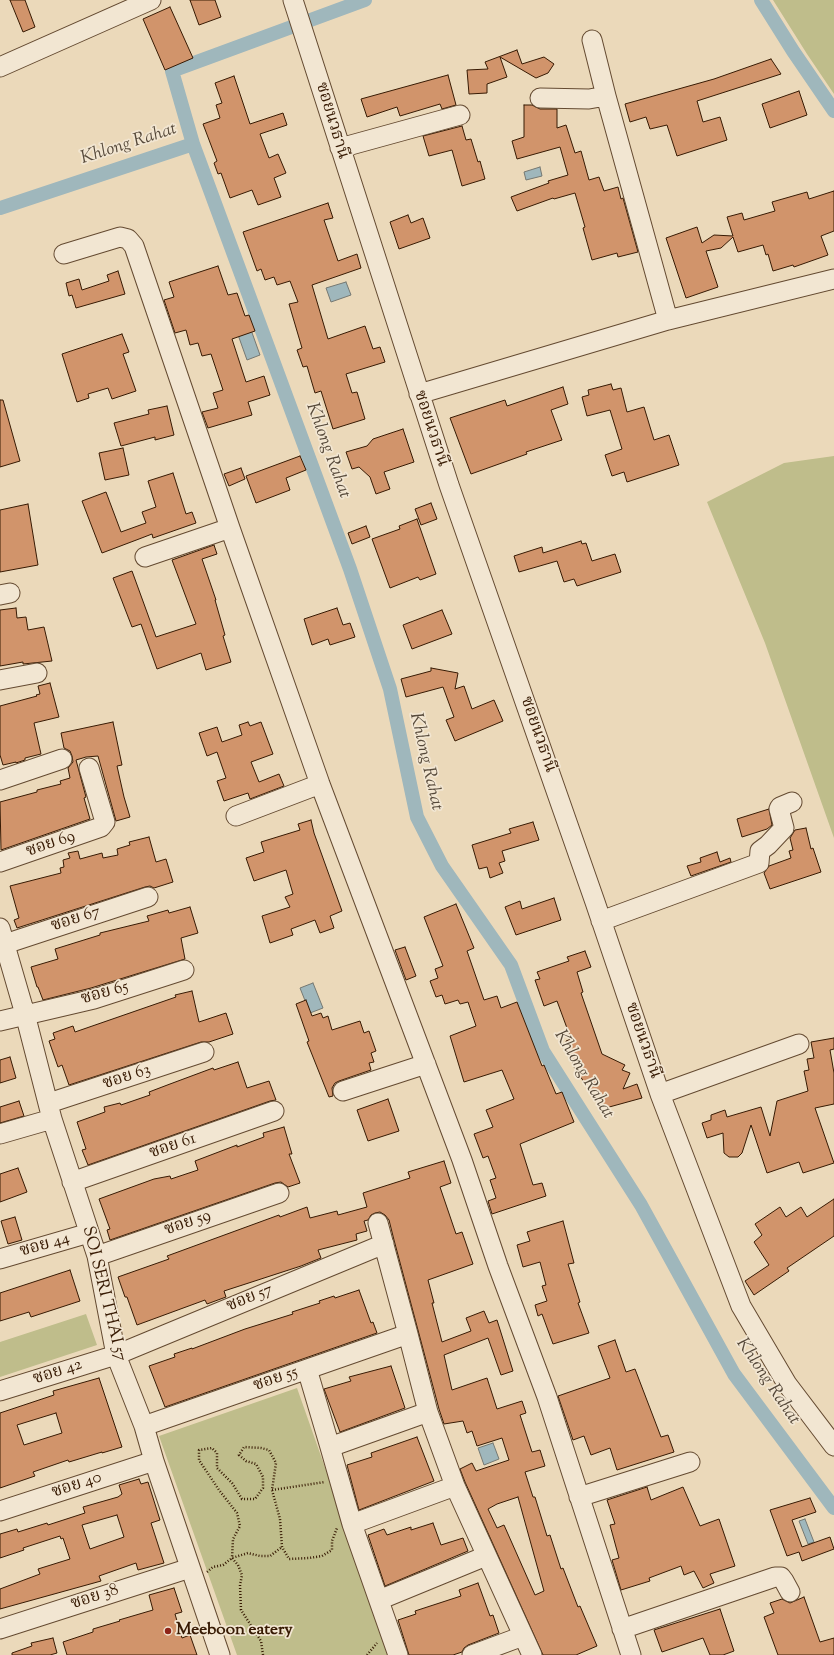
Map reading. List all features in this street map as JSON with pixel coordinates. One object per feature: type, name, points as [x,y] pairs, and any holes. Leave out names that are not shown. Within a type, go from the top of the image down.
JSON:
[{"type":"street","points":[[0,67],[151,0]]},
{"type":"street","name":"ซอยนวธานี","points":[[298,14],[449,485],[660,1094],[741,1306],[787,1384],[834,1446]]},
{"type":"street","points":[[592,40],[668,320]]},
{"type":"street","points":[[540,98],[589,100],[606,96]]},
{"type":"street","points":[[340,148],[460,115]]},
{"type":"street","points":[[64,254],[120,237],[128,239],[134,246],[230,528],[320,784],[426,1064],[547,1397],[631,1655]]},
{"type":"street","points":[[419,394],[668,320],[834,279]]},
{"type":"street","points":[[145,557],[230,528]]},
{"type":"street","points":[[0,680],[37,673]]},
{"type":"street","points":[[0,780],[62,759]]},
{"type":"street","name":"ซอย 69","points":[[0,862],[101,827],[105,822],[89,768]]},
{"type":"street","points":[[236,816],[320,784]]},
{"type":"street","points":[[601,921],[759,863],[760,851],[768,845],[784,828],[779,809],[780,807],[792,802]]},
{"type":"street","name":"ซอย 67","points":[[2,936],[148,897]]},
{"type":"street","name":"SOI SERI THAI 57","points":[[2,936],[72,1182],[97,1256],[116,1355],[144,1426],[154,1461],[220,1655]]},
{"type":"street","name":"ซอย 65","points":[[0,1021],[94,999],[184,970]]},
{"type":"street","points":[[660,1094],[799,1044]]},
{"type":"street","name":"ซอย 63","points":[[0,1134],[51,1111],[204,1052]]},
{"type":"street","points":[[343,1090],[426,1064]]},
{"type":"street","name":"ซอย 61","points":[[72,1182],[274,1111]]},
{"type":"street","name":"ซอย 59","points":[[97,1256],[279,1193]]},
{"type":"street","points":[[378,1223],[428,1412],[456,1486],[486,1556],[532,1655]]},
{"type":"street","name":"ซอย 44","points":[[0,1259],[89,1233]]},
{"type":"street","name":"ซอย 57","points":[[116,1355],[384,1244]]},
{"type":"street","name":"ซอย 55","points":[[144,1426],[408,1334]]},
{"type":"street","name":"ซอย 42","points":[[0,1391],[116,1355]]},
{"type":"street","points":[[307,1369],[351,1521],[398,1655]]},
{"type":"street","points":[[330,1447],[428,1412]]},
{"type":"street","name":"ซอย 40","points":[[0,1511],[154,1461]]},
{"type":"street","points":[[579,1497],[690,1462]]},
{"type":"street","points":[[351,1521],[456,1486]]},
{"type":"street","points":[[379,1600],[486,1556]]},
{"type":"street","name":"ซอย 38","points":[[0,1629],[193,1574]]},
{"type":"street","points":[[622,1629],[776,1577],[781,1577],[790,1592]]},
{"type":"street","points":[[472,1655],[523,1636]]},
{"type":"path","points":[[263,1655],[261,1641],[241,1610],[240,1585],[242,1575],[238,1565],[232,1558],[233,1539],[240,1526],[237,1513],[199,1460],[199,1450],[212,1448],[217,1453],[217,1468],[232,1483],[242,1499],[255,1499],[263,1488],[263,1477],[256,1464],[246,1461],[239,1455],[244,1447],[269,1450],[276,1463],[272,1490],[280,1519],[282,1547],[289,1559],[322,1556],[332,1550],[332,1541],[337,1528],[351,1521]]},
{"type":"path","points":[[272,1490],[339,1480]]},
{"type":"path","points":[[193,1574],[223,1565],[232,1558],[248,1553],[260,1556],[270,1556],[282,1547]]},
{"type":"shaded area","points":[[773,0],[834,0],[834,94],[807,54]]},
{"type":"shaded area","points":[[834,456],[834,838],[765,643],[707,502],[784,463]]},
{"type":"shaded area","points":[[86,1314],[97,1345],[0,1377],[0,1342]]},
{"type":"shaded area","points":[[297,1388],[391,1655],[237,1655],[159,1436]]},
{"type":"water","points":[[540,167],[542,176],[526,180],[524,172]]},
{"type":"water","points":[[346,282],[351,295],[331,302],[326,288]]},
{"type":"water","points":[[250,327],[260,355],[247,360],[237,332]]},
{"type":"water","points":[[313,983],[323,1008],[310,1013],[300,988]]},
{"type":"water","points":[[493,1443],[499,1459],[484,1465],[478,1448]]},
{"type":"water","points":[[805,1519],[814,1542],[808,1544],[799,1521]]},
{"type":"building","points":[[10,0],[25,0],[35,27],[23,32]]},
{"type":"building","points":[[190,0],[215,0],[221,17],[199,25]]},
{"type":"building","points":[[170,7],[193,58],[165,70],[143,19]]},
{"type":"building","points":[[517,50],[522,64],[544,57],[554,64],[548,73],[536,78],[500,57],[507,77],[487,84],[487,93],[469,94],[467,70],[488,69],[485,62]]},
{"type":"building","points":[[771,59],[781,74],[697,101],[703,122],[720,117],[727,140],[677,156],[667,125],[650,129],[646,117],[630,122],[625,104],[714,79]]},
{"type":"building","points":[[448,75],[456,105],[442,109],[440,104],[400,116],[397,107],[367,117],[361,99]]},
{"type":"building","points":[[234,76],[250,124],[283,113],[287,125],[260,134],[269,158],[278,154],[286,173],[274,178],[281,197],[258,205],[252,190],[230,198],[221,173],[218,174],[214,163],[217,161],[203,124],[220,118],[216,105],[222,103],[215,83]]},
{"type":"building","points":[[799,91],[807,115],[770,128],[762,104]]},
{"type":"building","points":[[524,105],[532,105],[540,109],[557,109],[557,128],[566,125],[575,153],[581,151],[589,180],[599,177],[604,191],[618,187],[621,199],[623,198],[638,252],[618,257],[617,253],[592,260],[583,228],[585,227],[575,193],[553,198],[517,211],[511,197],[549,183],[548,181],[568,175],[560,147],[517,159],[512,141],[524,137]]},
{"type":"building","points":[[462,126],[466,140],[471,139],[478,162],[480,161],[485,179],[462,186],[452,150],[429,156],[423,136]]},
{"type":"building","points":[[834,191],[834,231],[821,236],[828,255],[794,267],[793,265],[773,271],[768,254],[766,255],[763,245],[738,252],[733,237],[721,248],[706,251],[718,287],[686,298],[666,238],[697,227],[702,243],[714,235],[733,236],[727,217],[742,213],[744,220],[775,211],[772,202],[807,192],[809,199]]},
{"type":"building","points":[[328,203],[333,218],[324,220],[338,261],[357,254],[361,268],[312,285],[328,339],[365,326],[373,349],[380,347],[385,362],[346,374],[352,393],[357,392],[365,419],[333,429],[321,391],[315,393],[307,366],[303,367],[297,350],[302,348],[289,304],[298,302],[290,281],[277,285],[274,277],[265,280],[261,269],[257,271],[243,232]]},
{"type":"building","points":[[408,215],[411,223],[423,218],[430,238],[399,249],[390,222]]},
{"type":"building","points":[[218,266],[228,295],[237,293],[245,316],[249,315],[255,331],[232,339],[246,382],[264,376],[270,395],[248,402],[252,415],[208,428],[202,412],[218,408],[213,393],[223,390],[211,354],[202,356],[198,343],[190,345],[186,330],[175,333],[164,300],[174,297],[169,282]]},
{"type":"building","points":[[118,271],[125,294],[76,308],[72,295],[69,296],[66,283],[79,279],[82,290],[109,281],[107,275]]},
{"type":"building","points":[[122,334],[129,352],[123,354],[136,391],[112,399],[108,388],[88,394],[89,398],[77,402],[62,354]]},
{"type":"building","points":[[611,384],[613,390],[621,388],[627,412],[644,407],[654,440],[669,435],[679,465],[627,482],[624,472],[612,476],[605,455],[622,449],[610,410],[587,416],[582,397],[589,395],[588,390]]},
{"type":"building","points":[[563,387],[568,404],[551,410],[562,440],[526,452],[527,454],[471,474],[450,418],[505,400],[507,406]]},
{"type":"building","points":[[0,400],[3,400],[20,461],[0,467]]},
{"type":"building","points":[[167,406],[174,435],[155,440],[155,437],[121,446],[114,423],[149,414],[148,410]]},
{"type":"building","points":[[403,429],[414,462],[384,472],[390,489],[376,494],[370,477],[359,467],[352,469],[346,452],[367,446],[373,439]]},
{"type":"building","points":[[123,448],[129,475],[105,480],[99,453]]},
{"type":"building","points":[[300,456],[306,470],[286,478],[290,490],[256,503],[246,476]]},
{"type":"building","points":[[241,468],[245,479],[229,486],[224,474]]},
{"type":"building","points":[[173,473],[186,514],[192,512],[196,523],[153,538],[152,534],[102,553],[82,501],[106,492],[121,532],[146,523],[142,512],[156,507],[148,481]]},
{"type":"building","points":[[431,503],[437,519],[421,525],[415,509]]},
{"type":"building","points":[[28,504],[38,565],[0,572],[0,510]]},
{"type":"building","points":[[417,519],[436,574],[420,580],[418,577],[390,588],[372,539],[400,529],[399,526]]},
{"type":"building","points":[[366,526],[370,537],[352,544],[348,533]]},
{"type":"building","points":[[581,541],[582,544],[586,543],[592,561],[615,554],[621,572],[577,586],[574,579],[564,582],[557,561],[519,572],[514,556],[542,547],[543,553]]},
{"type":"building","points":[[214,545],[217,554],[202,559],[216,600],[225,635],[223,636],[231,662],[206,670],[201,653],[157,669],[141,624],[132,627],[113,578],[132,571],[156,637],[196,624],[172,560]]},
{"type":"building","points":[[16,608],[17,618],[26,617],[28,630],[44,627],[52,661],[23,664],[23,662],[0,666],[0,610]]},
{"type":"building","points":[[337,608],[343,625],[350,623],[355,637],[330,645],[328,639],[312,645],[304,619]]},
{"type":"building","points":[[442,610],[452,634],[412,649],[403,625]]},
{"type":"building","points":[[431,668],[458,673],[455,689],[464,686],[472,709],[494,700],[503,721],[455,741],[446,720],[454,717],[443,687],[406,697],[401,679],[431,671]]},
{"type":"building","points":[[50,683],[59,717],[34,723],[41,754],[25,758],[25,760],[16,763],[3,765],[0,755],[0,706],[37,696],[36,695],[40,694],[38,686]]},
{"type":"building","points":[[113,722],[122,765],[117,766],[130,817],[116,821],[98,756],[86,757],[76,760],[90,819],[1,850],[0,802],[61,784],[60,781],[70,778],[68,768],[73,762],[72,756],[70,751],[64,748],[61,733]]},
{"type":"building","points":[[248,722],[250,726],[261,722],[273,754],[251,762],[259,782],[279,774],[284,786],[250,799],[248,793],[224,801],[217,781],[226,778],[217,752],[207,756],[199,733],[217,727],[222,742],[242,735],[239,725]]},
{"type":"building","points":[[769,809],[772,825],[767,829],[742,837],[737,819]]},
{"type":"building","points":[[311,820],[314,833],[342,911],[330,916],[334,928],[320,933],[315,920],[291,929],[293,935],[270,943],[262,916],[290,907],[285,897],[293,894],[286,870],[254,881],[246,858],[264,852],[261,842],[300,830],[298,824]]},
{"type":"building","points":[[533,822],[539,840],[502,851],[505,861],[499,863],[503,873],[490,878],[487,867],[479,869],[472,845],[511,833],[509,829]]},
{"type":"building","points":[[806,828],[811,849],[813,848],[821,872],[770,889],[764,873],[769,866],[791,858],[789,851],[793,850],[790,838],[795,830]]},
{"type":"building","points":[[149,837],[156,862],[166,859],[173,882],[154,888],[150,886],[145,887],[17,928],[14,920],[19,918],[10,886],[61,873],[60,868],[64,867],[63,860],[70,858],[68,853],[78,851],[80,859],[102,853],[103,858],[118,855],[117,849],[130,845],[129,842]]},
{"type":"building","points":[[717,852],[720,862],[730,858],[731,862],[691,876],[687,866],[701,862],[700,858]]},
{"type":"building","points":[[554,898],[561,920],[516,935],[505,907],[520,901],[522,909]]},
{"type":"building","points":[[456,904],[474,948],[467,951],[484,1000],[497,996],[501,1008],[517,1002],[542,1066],[544,1065],[556,1094],[562,1092],[574,1122],[520,1144],[533,1185],[542,1183],[546,1196],[492,1214],[488,1201],[496,1198],[490,1180],[496,1178],[488,1156],[483,1158],[474,1134],[493,1127],[486,1110],[514,1099],[502,1070],[464,1082],[450,1036],[476,1026],[468,1002],[460,1004],[458,1000],[445,1004],[442,995],[436,997],[430,981],[438,978],[435,969],[443,966],[424,917]]},
{"type":"building","points":[[190,907],[198,933],[181,938],[185,959],[91,988],[43,1000],[31,967],[58,959],[55,949],[100,935],[100,933],[149,921],[147,916],[168,910],[169,913]]},
{"type":"building","points":[[405,947],[416,976],[406,980],[395,950]]},
{"type":"building","points":[[585,951],[591,967],[577,972],[583,992],[581,993],[602,1054],[625,1065],[622,1070],[630,1073],[623,1089],[637,1084],[642,1098],[602,1109],[574,1067],[566,1041],[571,1039],[557,1001],[544,1006],[535,980],[540,979],[537,972],[569,961],[567,957]]},
{"type":"building","points":[[192,991],[199,1022],[226,1013],[233,1034],[209,1042],[201,1042],[69,1085],[62,1065],[58,1067],[49,1041],[55,1039],[53,1033],[73,1026],[75,1032],[176,997],[175,995]]},
{"type":"building","points":[[306,1000],[312,1016],[321,1013],[323,1018],[328,1016],[332,1030],[360,1021],[364,1033],[369,1031],[376,1051],[371,1053],[374,1062],[369,1063],[371,1070],[335,1083],[332,1088],[333,1096],[329,1097],[307,1042],[309,1041],[296,1004]]},
{"type":"building","points":[[834,1038],[834,1049],[830,1050],[834,1073],[834,1104],[815,1108],[834,1163],[803,1173],[799,1162],[767,1173],[751,1125],[742,1153],[738,1157],[729,1157],[724,1153],[723,1133],[707,1138],[702,1123],[711,1120],[711,1115],[725,1110],[727,1117],[761,1107],[770,1136],[777,1101],[808,1091],[804,1071],[809,1070],[807,1059],[814,1058],[811,1042]]},
{"type":"building","points":[[10,1057],[16,1078],[0,1083],[0,1060]]},
{"type":"building","points":[[238,1062],[247,1088],[269,1081],[276,1100],[88,1165],[82,1150],[86,1149],[77,1122],[105,1112],[104,1107],[120,1103],[121,1105],[150,1095],[149,1092],[213,1068],[214,1070]]},
{"type":"building","points":[[388,1099],[399,1131],[368,1141],[357,1110]]},
{"type":"building","points":[[19,1101],[24,1116],[0,1123],[0,1107]]},
{"type":"building","points":[[284,1127],[292,1154],[289,1154],[300,1183],[288,1187],[281,1182],[275,1183],[110,1240],[107,1230],[110,1229],[99,1199],[154,1179],[170,1176],[171,1179],[198,1170],[195,1161],[237,1145],[237,1147],[264,1137],[263,1133]]},
{"type":"building","points":[[444,1161],[451,1183],[440,1187],[456,1234],[462,1232],[473,1264],[428,1280],[442,1342],[471,1331],[466,1318],[484,1311],[489,1323],[497,1320],[513,1371],[501,1375],[488,1338],[444,1355],[452,1390],[487,1378],[497,1409],[522,1401],[526,1413],[520,1415],[532,1452],[540,1450],[545,1466],[525,1472],[533,1497],[535,1497],[547,1536],[550,1535],[561,1569],[563,1568],[578,1607],[580,1606],[597,1646],[576,1655],[543,1655],[465,1482],[460,1469],[472,1463],[476,1471],[509,1460],[502,1438],[477,1446],[472,1431],[467,1433],[463,1421],[444,1424],[389,1220],[385,1215],[380,1212],[375,1213],[371,1215],[368,1220],[364,1221],[367,1231],[356,1234],[357,1240],[318,1250],[321,1258],[224,1291],[226,1297],[207,1304],[205,1300],[137,1325],[118,1277],[169,1259],[167,1256],[279,1215],[280,1217],[307,1207],[310,1218],[337,1211],[338,1215],[367,1207],[363,1193],[410,1178],[408,1172]],"holes":[[[518,1497],[544,1591],[535,1595],[504,1525],[497,1528],[488,1509],[497,1504]]]},
{"type":"building","points":[[18,1168],[27,1192],[0,1202],[0,1174]]},
{"type":"building","points":[[834,1199],[834,1236],[787,1268],[789,1271],[754,1295],[745,1281],[769,1265],[754,1242],[762,1235],[755,1224],[780,1207],[786,1217],[801,1207],[807,1217]]},
{"type":"building","points":[[15,1217],[22,1240],[8,1244],[1,1221]]},
{"type":"building","points":[[563,1221],[574,1263],[568,1264],[580,1302],[578,1303],[589,1333],[553,1344],[542,1314],[538,1316],[535,1305],[547,1301],[542,1286],[546,1285],[540,1262],[523,1267],[517,1245],[530,1241],[527,1232]]},
{"type":"building","points":[[70,1270],[80,1301],[31,1317],[29,1312],[0,1321],[0,1293]]},
{"type":"building","points":[[359,1290],[371,1323],[373,1322],[377,1333],[165,1407],[149,1366],[175,1357],[174,1354],[293,1314],[292,1312],[320,1303],[319,1301],[334,1296],[335,1298]]},
{"type":"building","points":[[615,1340],[626,1372],[635,1369],[661,1437],[668,1435],[674,1452],[617,1470],[610,1448],[591,1455],[584,1436],[573,1440],[558,1396],[610,1378],[598,1346]]},
{"type":"building","points":[[391,1366],[405,1408],[340,1432],[324,1389],[351,1381],[349,1377]]},
{"type":"building","points":[[99,1378],[122,1447],[69,1462],[68,1460],[33,1472],[35,1476],[0,1488],[0,1413],[54,1395],[53,1391]],"holes":[[[56,1413],[62,1433],[24,1445],[17,1425]]]},
{"type":"building","points":[[417,1437],[434,1481],[359,1510],[347,1465],[372,1457],[371,1453]]},
{"type":"building","points":[[139,1479],[141,1484],[148,1482],[160,1520],[151,1523],[164,1563],[138,1570],[136,1563],[99,1576],[101,1581],[0,1609],[0,1589],[40,1574],[38,1569],[70,1559],[63,1538],[61,1539],[60,1536],[23,1548],[24,1550],[0,1558],[0,1534],[17,1529],[18,1532],[47,1523],[48,1525],[85,1513],[83,1507],[118,1497],[122,1494],[119,1485]],"holes":[[[117,1515],[124,1537],[90,1549],[82,1525]]]},
{"type":"building","points":[[647,1487],[651,1500],[683,1487],[700,1526],[719,1519],[735,1566],[710,1574],[714,1583],[703,1588],[694,1571],[684,1575],[681,1566],[649,1578],[650,1581],[621,1590],[612,1560],[619,1558],[610,1525],[615,1524],[607,1500]]},
{"type":"building","points":[[810,1498],[816,1512],[792,1520],[802,1547],[830,1537],[834,1549],[802,1561],[799,1552],[787,1556],[770,1510]]},
{"type":"building","points":[[433,1523],[441,1545],[463,1538],[468,1551],[385,1586],[368,1535],[384,1529],[387,1535],[411,1527],[411,1530]]},
{"type":"building","points":[[478,1583],[490,1616],[493,1615],[499,1633],[468,1645],[462,1652],[453,1655],[409,1655],[398,1620],[416,1614],[415,1611],[461,1596],[459,1590]]},
{"type":"building","points":[[174,1588],[182,1612],[175,1614],[182,1638],[190,1635],[197,1655],[67,1655],[63,1642],[93,1632],[93,1629],[153,1610],[149,1595]]},
{"type":"building","points":[[804,1597],[820,1642],[834,1638],[834,1655],[778,1655],[764,1617],[774,1613],[770,1603],[782,1599],[790,1603]]},
{"type":"building","points":[[720,1609],[734,1651],[723,1655],[710,1655],[703,1638],[662,1652],[654,1630]]},
{"type":"building","points":[[53,1638],[57,1653],[50,1655],[12,1655],[12,1653],[32,1646],[31,1643]]},
{"type":"waterway","points":[[193,144],[172,71],[365,0]]},
{"type":"waterway","points":[[761,0],[793,51],[834,111]]},
{"type":"waterway","name":"Khlong Rahat","points":[[0,208],[193,144],[350,569],[390,689],[417,817],[442,866],[511,965],[543,1051],[641,1205],[734,1374],[834,1508]]},
{"type":"place","name":"Meeboon eatery","points":[[168,1631]]}]
